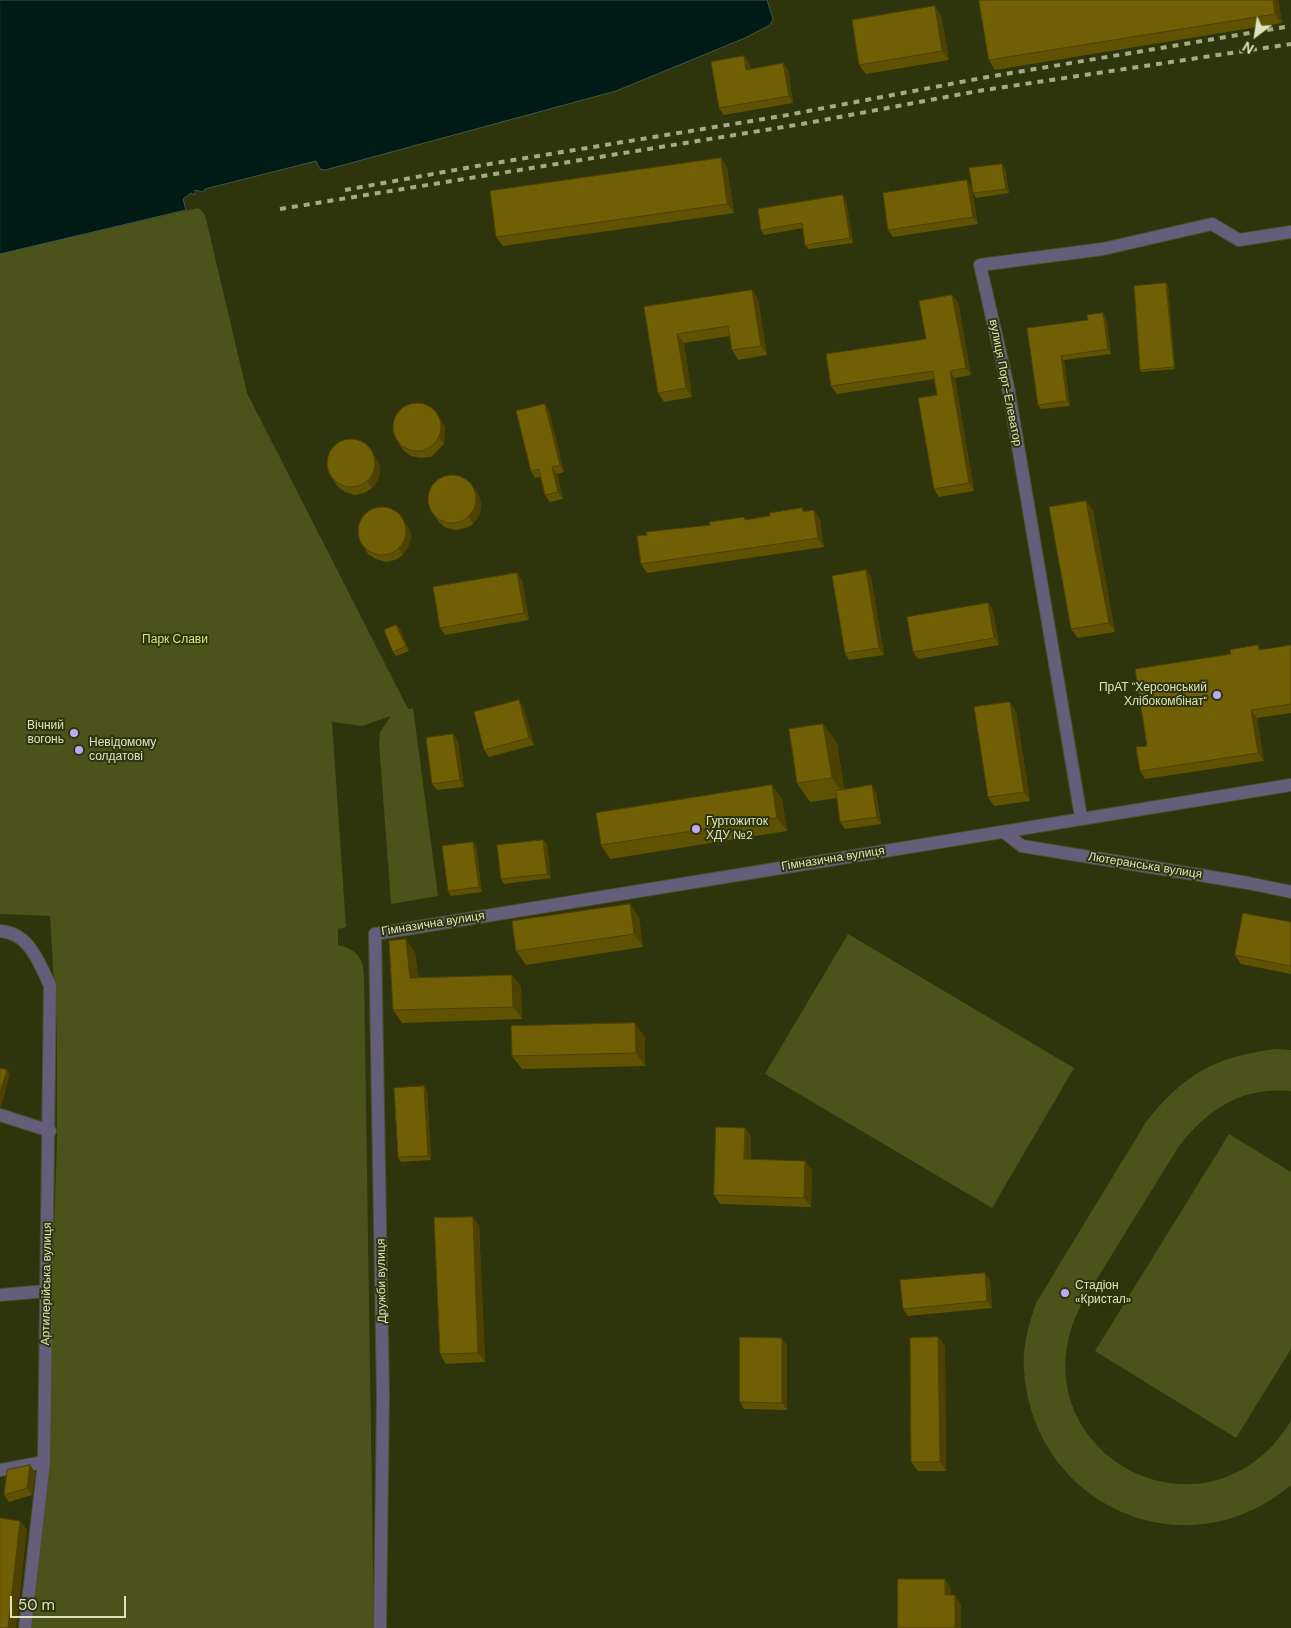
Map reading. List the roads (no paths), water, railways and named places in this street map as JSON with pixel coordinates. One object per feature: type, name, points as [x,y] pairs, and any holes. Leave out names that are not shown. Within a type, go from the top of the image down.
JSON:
[{"type":"street","name":"вулиця Порт-Елеватор","points":[[1081,817],[1008,387],[980,265],[1103,249],[1212,224],[1239,240],[1291,232]]},
{"type":"street","name":"Гімназична вулиця","points":[[375,934],[1004,832],[1081,817],[1291,785]]},
{"type":"street","name":"Лютеранська вулиця","points":[[1004,832],[1022,846],[1248,883],[1291,892]]},
{"type":"street","name":"Артилерійська вулиця","points":[[0,931],[9,932],[29,944],[50,985],[50,1130],[44,1462],[25,1628]]},
{"type":"street","name":"Дружби вулиця","points":[[375,934],[383,1387],[380,1628]]},
{"type":"street","points":[[0,1115],[50,1130]]},
{"type":"street","points":[[0,1295],[46,1291]]},
{"type":"street","points":[[0,1470],[44,1462]]},
{"type":"water","points":[[0,0],[767,0],[773,19],[770,25],[745,38],[616,91],[325,170],[320,169],[316,161],[205,189],[203,192],[195,190],[195,195],[191,193],[183,199],[186,210],[0,254]]},
{"type":"railway","points":[[345,190],[477,166],[782,116],[982,78],[1291,26]]},
{"type":"railway","points":[[280,209],[802,124],[978,91],[1291,44]]},
{"type":"place","name":"ПрАТ \"Херсонський Хлібокомбінат\"","points":[[1217,695]]},
{"type":"place","name":"Вічний вогонь","points":[[74,733]]},
{"type":"place","name":"Невідомому солдатові","points":[[79,750]]},
{"type":"place","name":"Гуртожиток ХДУ №2","points":[[696,829]]},
{"type":"place","name":"Стадіон «Кристал»","points":[[1065,1293]]},
{"type":"park label","name":"Парк Слави","points":[[175,640]]}]
